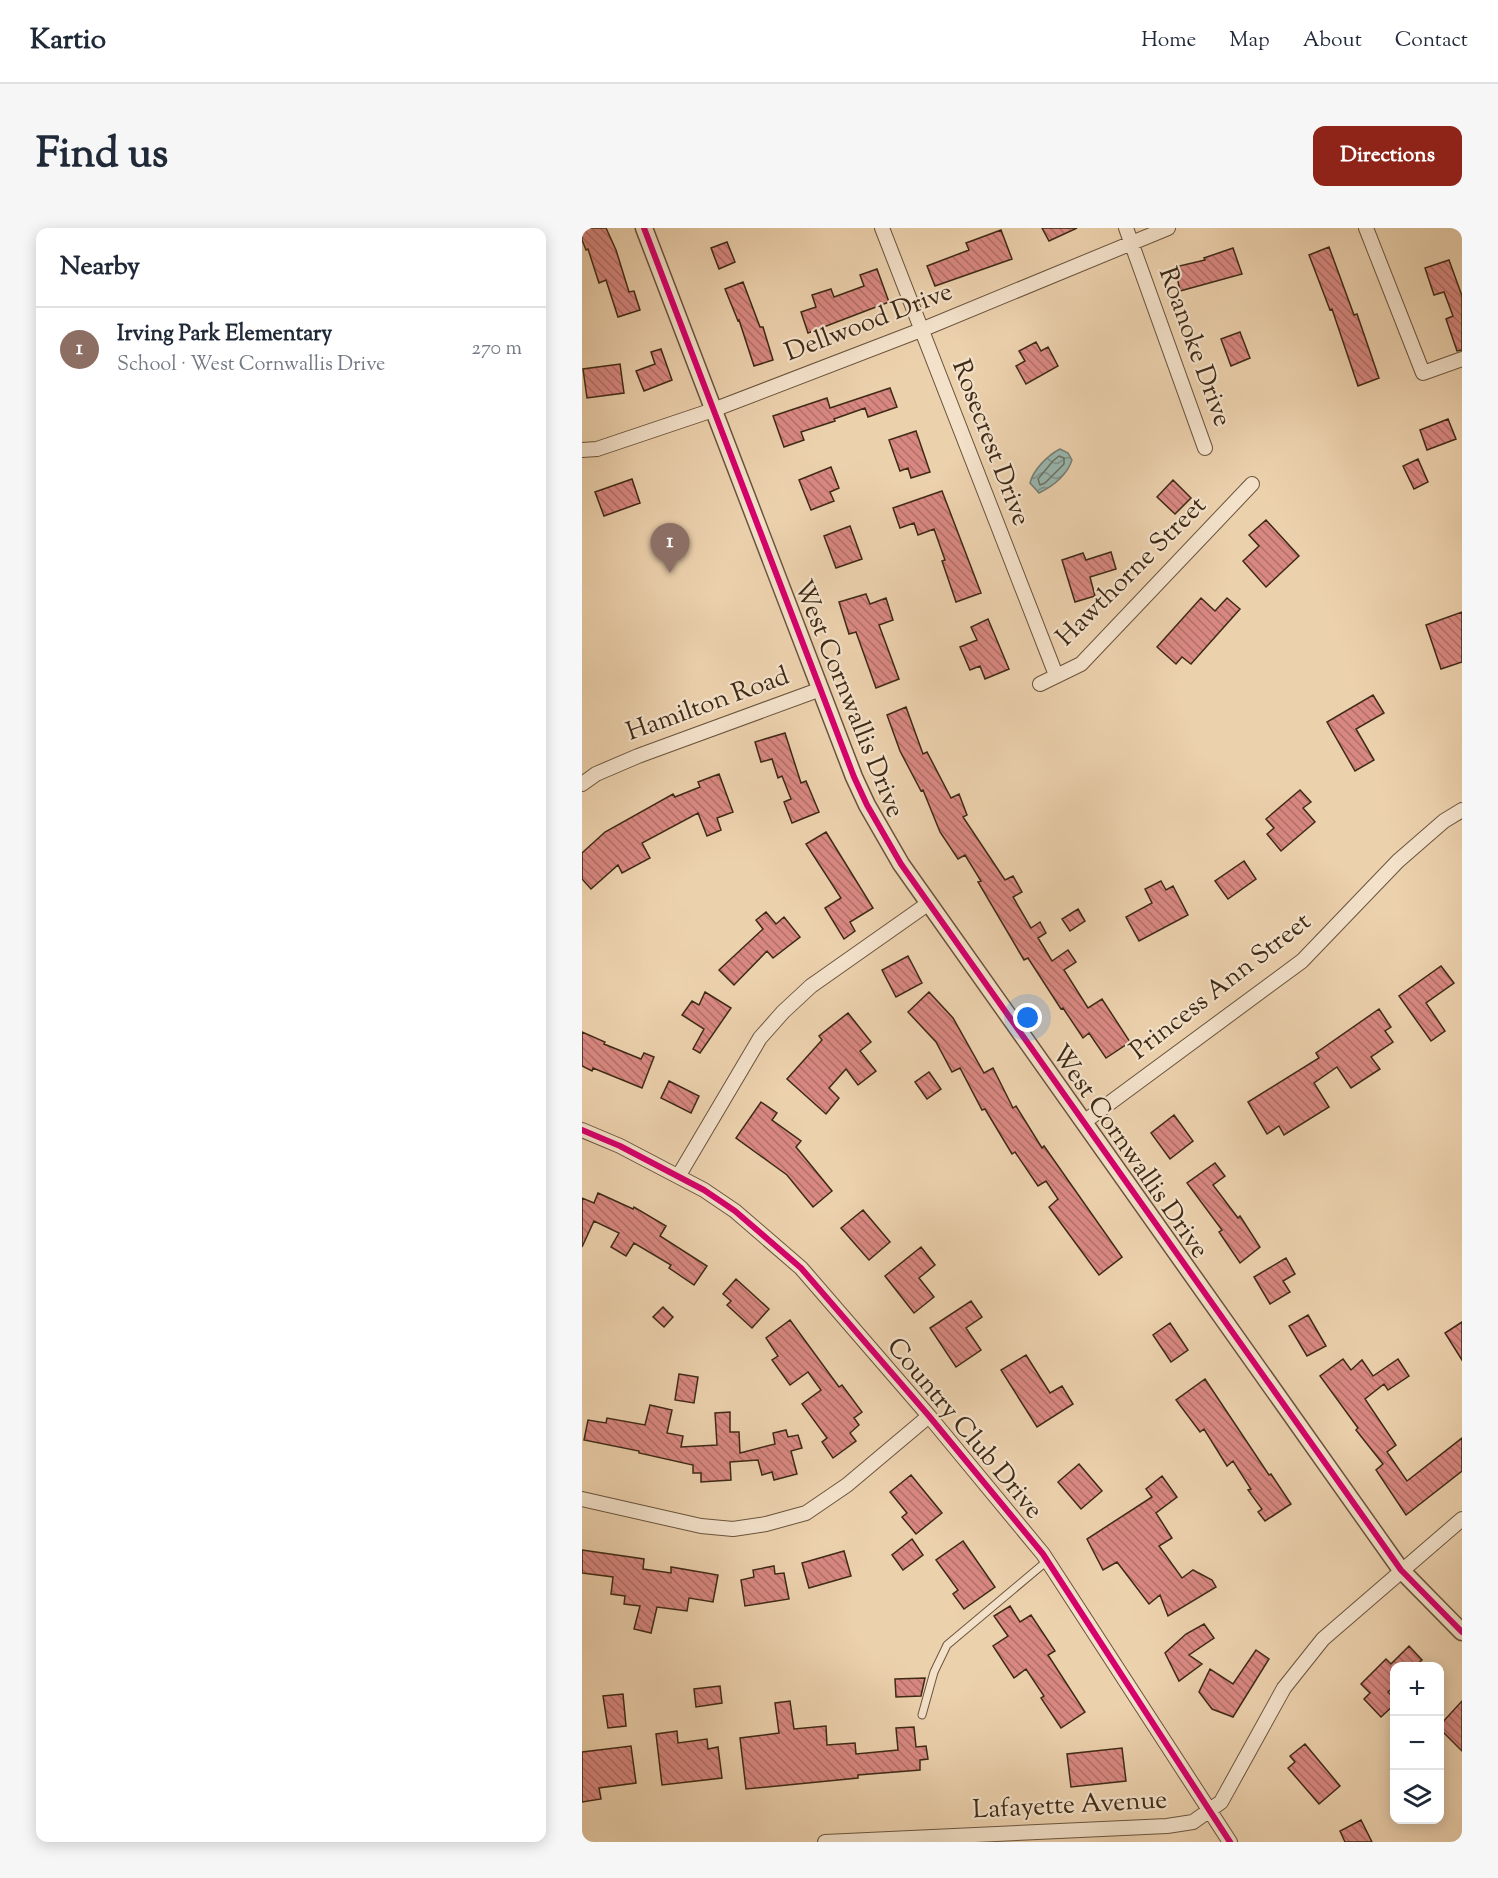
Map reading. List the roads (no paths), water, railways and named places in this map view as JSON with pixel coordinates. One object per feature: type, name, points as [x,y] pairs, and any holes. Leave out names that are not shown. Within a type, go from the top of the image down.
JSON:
[{"type":"street","name":"West Cornwallis Drive","points":[[644,228],[854,777],[867,805],[901,864],[1401,1570],[1462,1632]]},
{"type":"street","name":"Rosecrest Drive","points":[[882,228],[1056,675]]},
{"type":"street","name":"Roanoke Drive","points":[[1126,228],[1205,447]]},
{"type":"street","name":"Dellwood Drive","points":[[582,450],[597,449],[713,410],[921,330],[1168,228]]},
{"type":"street","points":[[1366,228],[1423,374],[1462,358]]},
{"type":"street","name":"Hawthorne Street","points":[[1040,684],[1081,664],[1252,484]]},
{"type":"street","name":"Hamilton Road","points":[[582,784],[596,774],[638,756],[821,689]]},
{"type":"street","name":"Princess Ann Street","points":[[1084,1122],[1302,961],[1398,861],[1444,821],[1462,810]]},
{"type":"street","points":[[679,1176],[760,1038],[783,1012],[811,986],[928,903]]},
{"type":"street","name":"Country Club Drive","points":[[582,1130],[620,1146],[679,1176],[735,1211],[801,1268],[929,1416],[1047,1561],[1136,1694],[1230,1842]]},
{"type":"street","points":[[582,1500],[701,1526],[733,1529],[766,1524],[806,1513],[847,1485],[929,1416]]},
{"type":"street","name":"Lafayette Avenue","points":[[825,1842],[1167,1826],[1193,1822],[1221,1802],[1284,1688],[1323,1640],[1462,1519]]},
{"type":"lane","points":[[922,1715],[934,1672],[947,1645],[1047,1561]]},
{"type":"water","points":[[1060,449],[1068,453],[1072,460],[1070,465],[1059,480],[1039,493],[1030,483],[1034,473],[1042,463]]},
{"type":"place","name":"Irving Park Elementary","points":[[670,573]]}]
